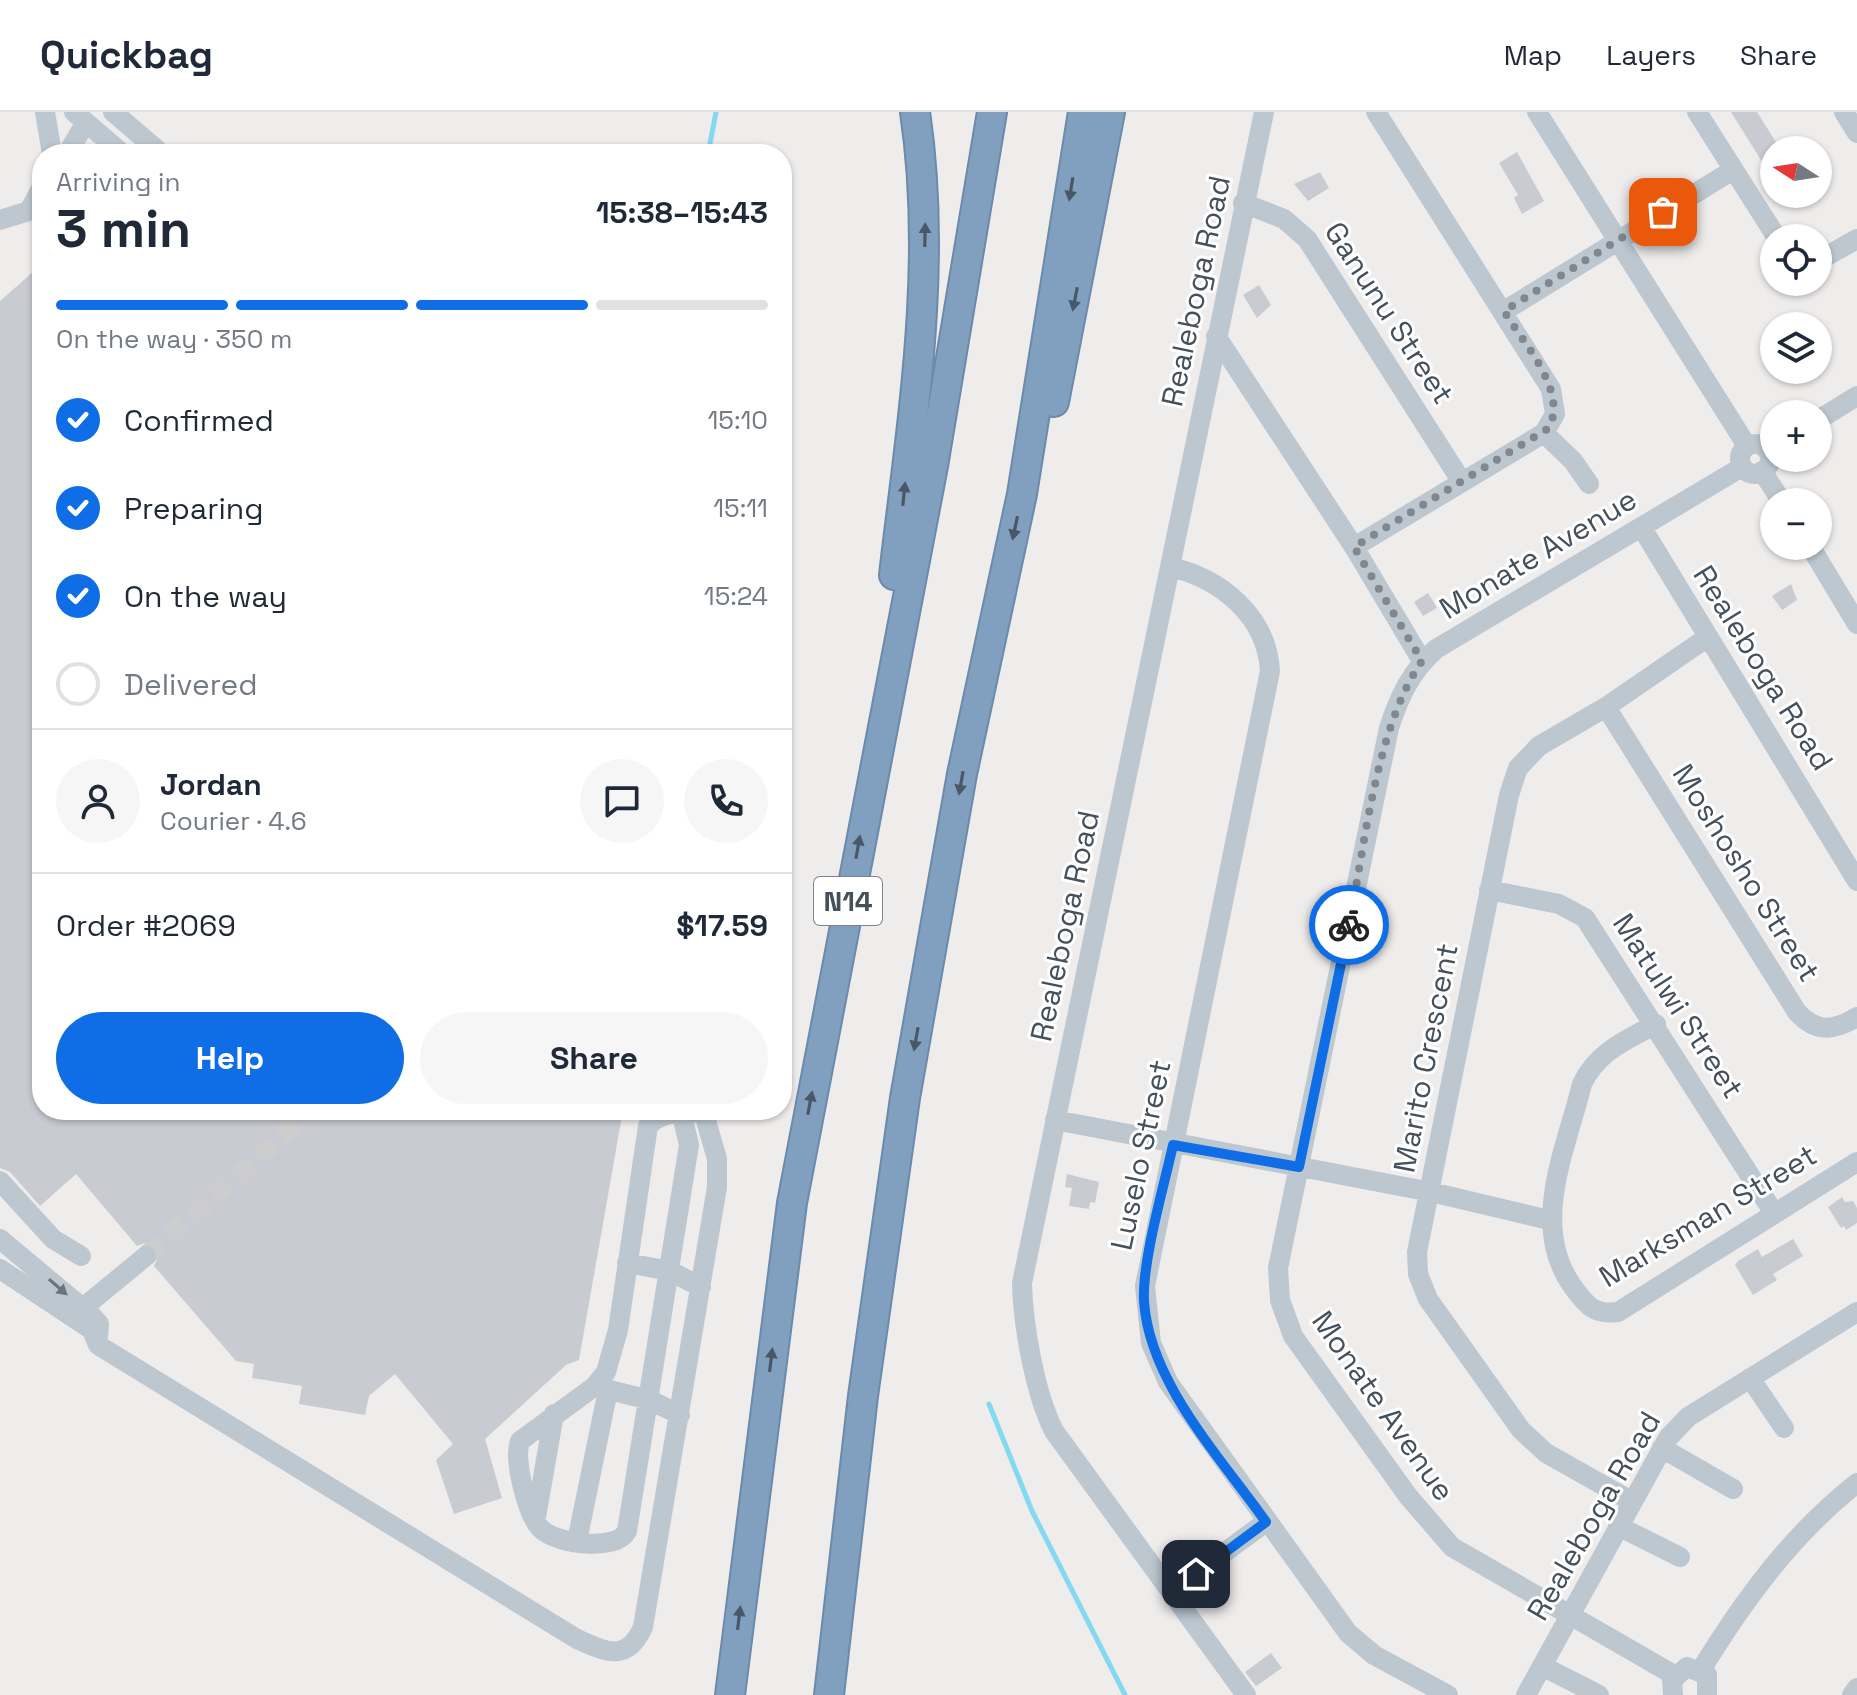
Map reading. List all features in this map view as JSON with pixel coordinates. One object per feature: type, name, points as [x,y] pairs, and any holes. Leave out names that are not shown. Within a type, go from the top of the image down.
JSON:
[{"type":"highway","points":[[873,766],[923,301],[926,227],[915,112]]},
{"type":"highway","name":"N14","points":[[730,1695],[792,1203],[873,766],[933,466],[992,112]]},
{"type":"highway","points":[[829,1695],[863,1396],[905,1098],[962,774],[1022,494],[1083,112]]},
{"type":"highway","points":[[1022,494],[1046,436],[1058,386],[1110,112]]},
{"type":"street","points":[[45,112],[50,144]]},
{"type":"street","points":[[113,112],[150,144]]},
{"type":"street","name":"Realeboga Road","points":[[1246,1695],[1054,1431],[1045,1410],[1022,1283],[1264,112]]},
{"type":"street","points":[[1354,547],[1544,433],[1553,420],[1555,400],[1504,311],[1376,112]]},
{"type":"street","points":[[1537,112],[1759,457],[1775,488]]},
{"type":"street","points":[[1697,112],[1768,224]]},
{"type":"street","points":[[1844,112],[1857,133]]},
{"type":"street","points":[[71,144],[80,117],[111,144]]},
{"type":"street","points":[[1504,311],[1733,170]]},
{"type":"street","name":"Ganunu Street","points":[[1243,203],[1284,219],[1307,239],[1462,482]]},
{"type":"street","points":[[0,220],[29,211],[32,205]]},
{"type":"street","points":[[1832,253],[1857,239]]},
{"type":"street","points":[[1216,336],[1354,547],[1422,661]]},
{"type":"street","points":[[1832,411],[1857,396]]},
{"type":"street","points":[[1544,433],[1573,461],[1589,484]]},
{"type":"street","name":"Monate Avenue","points":[[1674,1685],[1570,1617],[1472,1561],[1434,1529],[1293,1336],[1280,1300],[1278,1268],[1389,728],[1406,685],[1422,661],[1436,649],[1759,457]]},
{"type":"street","name":"Realeboga Road","points":[[1642,528],[1857,881]]},
{"type":"street","points":[[1818,560],[1857,624]]},
{"type":"street","name":"Luselo Street","points":[[1171,567],[1207,578],[1234,597],[1265,643],[1270,671],[1145,1286],[1151,1343],[1168,1382],[1266,1522],[1360,1645],[1448,1695]]},
{"type":"street","name":"Marito Crescent","points":[[1631,1501],[1546,1453],[1533,1442],[1428,1299],[1418,1274],[1417,1252],[1489,890],[1518,768],[1539,746],[1606,707],[1708,637]]},
{"type":"street","name":"Moshosho Street","points":[[1606,707],[1797,1012],[1809,1025],[1824,1029],[1857,1017]]},
{"type":"street","name":"Matulwi Street","points":[[1489,890],[1559,904],[1585,918],[1656,1024],[1774,1213]]},
{"type":"street","name":"Marksman Street","points":[[1656,1024],[1606,1052],[1591,1066],[1582,1084],[1549,1220],[1553,1249],[1563,1273],[1588,1307],[1608,1313],[1618,1312],[1857,1162]]},
{"type":"street","points":[[577,1541],[602,1388],[618,1330],[646,1130],[656,1120]]},
{"type":"street","points":[[680,1415],[650,1400],[602,1388],[554,1414],[529,1432],[516,1451],[536,1521],[548,1534],[577,1541],[607,1545],[624,1537],[650,1400],[689,1145],[683,1120]]},
{"type":"street","points":[[0,1239],[92,1330],[98,1345],[388,1526],[577,1639],[604,1650],[623,1651],[636,1642],[643,1627],[701,1287],[718,1174],[706,1120]]},
{"type":"street","points":[[1055,1120],[1431,1192],[1549,1220]]},
{"type":"street","points":[[0,1181],[53,1239],[81,1256]]},
{"type":"street","points":[[77,1314],[146,1256]]},
{"type":"street","points":[[627,1263],[670,1271],[701,1287]]},
{"type":"street","points":[[0,1269],[77,1314]]},
{"type":"street","name":"Realeboga Road","points":[[1526,1695],[1631,1501],[1662,1448],[1688,1417],[1857,1312]]},
{"type":"street","points":[[1750,1378],[1784,1428]]},
{"type":"street","points":[[536,1521],[554,1414]]},
{"type":"street","points":[[1662,1448],[1733,1489]]},
{"type":"street","points":[[1701,1670],[1751,1593],[1781,1556],[1857,1483]]},
{"type":"street","points":[[1172,1591],[1266,1522]]},
{"type":"street","points":[[1618,1526],[1680,1557]]},
{"type":"street","points":[[1542,1666],[1599,1695]]},
{"type":"street","points":[[1674,1685],[1687,1667],[1701,1670],[1709,1682],[1709,1694]]},
{"type":"street","points":[[1852,1695],[1857,1688]]},
{"type":"building","points":[[1731,112],[1757,112],[1772,136],[1760,136],[1760,159]]},
{"type":"building","points":[[1517,152],[1544,201],[1522,214],[1514,198],[1518,195],[1499,163]]},
{"type":"building","points":[[1320,172],[1329,188],[1308,201],[1294,184]]},
{"type":"building","points":[[32,273],[32,1120],[621,1120],[579,1360],[566,1365],[485,1439],[502,1498],[454,1514],[436,1460],[453,1444],[395,1374],[369,1396],[365,1415],[299,1404],[302,1386],[252,1378],[254,1364],[236,1361],[154,1266],[159,1255],[155,1247],[145,1243],[137,1246],[76,1174],[40,1206],[10,1172],[0,1168],[0,301]]},
{"type":"building","points":[[1259,285],[1271,305],[1257,318],[1243,295]]},
{"type":"building","points":[[1791,584],[1797,600],[1782,610],[1772,596]]},
{"type":"building","points":[[1428,593],[1437,608],[1423,616],[1414,602]]},
{"type":"building","points":[[1067,1174],[1099,1182],[1095,1203],[1090,1202],[1089,1209],[1069,1206],[1072,1188],[1065,1187]]},
{"type":"building","points":[[1842,1197],[1845,1202],[1853,1201],[1857,1208],[1857,1223],[1846,1230],[1844,1226],[1841,1228],[1828,1207]]},
{"type":"building","points":[[1793,1239],[1803,1256],[1773,1274],[1777,1280],[1753,1295],[1735,1265],[1758,1249],[1762,1257]]},
{"type":"building","points":[[1271,1653],[1282,1668],[1256,1686],[1245,1672]]},
{"type":"waterway","points":[[710,144],[716,112]]},
{"type":"waterway","points":[[989,1404],[1032,1511],[1125,1695]]},
{"type":"tunnel","points":[[146,1256],[301,1120]]},
{"type":"way so far","points":[[1349,925],[1389,728],[1397,703],[1422,661],[1354,547],[1549,428],[1556,406],[1551,389],[1504,311],[1663,212]]},
{"type":"route","points":[[1196,1574],[1266,1522],[1168,1382],[1151,1343],[1145,1286],[1173,1145],[1299,1167],[1349,925]]}]
